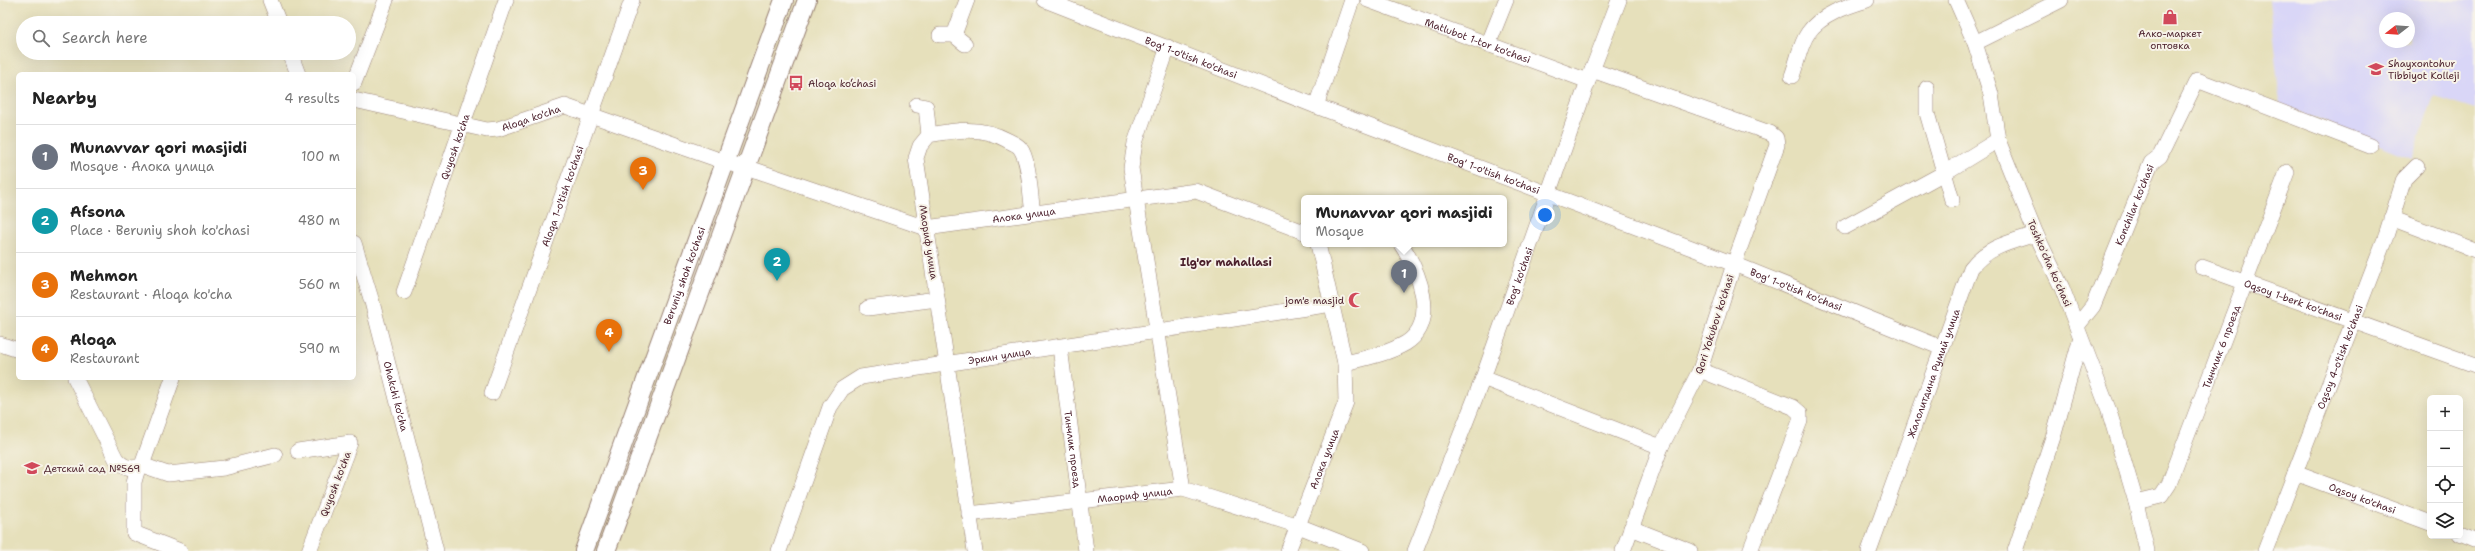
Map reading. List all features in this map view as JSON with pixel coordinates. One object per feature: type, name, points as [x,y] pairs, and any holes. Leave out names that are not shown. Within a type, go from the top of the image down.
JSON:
[{"type":"main road","name":"Beruniy shoh ko'chasi","points":[[584,551],[784,0]]},
{"type":"main road","name":"Beruniy shoh ko'chasi","points":[[606,551],[807,0]]},
{"type":"street","points":[[270,0],[276,16]]},
{"type":"street","points":[[356,77],[386,0]]},
{"type":"street","name":"Quyosh ko'cha","points":[[404,292],[506,0]]},
{"type":"street","name":"Aloqa 1-o'tish ko'chasi","points":[[492,392],[632,0]]},
{"type":"street","points":[[953,38],[967,0]]},
{"type":"street","name":"Bog' 1-o'tish ko'chasi","points":[[1045,0],[1316,106],[1734,264],[1942,348]]},
{"type":"street","points":[[1316,106],[1352,0]]},
{"type":"street","name":"Matlubot 1-tor ko'chasi","points":[[1368,0],[1488,45],[1770,133],[1776,138]]},
{"type":"street","points":[[1488,45],[1506,0]]},
{"type":"street","name":"Bog' ko'chasi","points":[[1415,551],[1483,378],[1590,76],[1619,0]]},
{"type":"street","points":[[1792,76],[1808,33],[1826,17],[1843,8],[1867,0]]},
{"type":"street","name":"Toshkoʻcha koʻchasi","points":[[1956,0],[1975,44],[1991,94],[1998,140],[2036,234],[2049,257],[2109,411],[2136,502],[2147,551]]},
{"type":"street","points":[[1975,44],[2061,0]]},
{"type":"street","points":[[1168,47],[1132,155],[1131,168],[1183,490]]},
{"type":"street","points":[[293,60],[297,72]]},
{"type":"street","name":"Konchilar ko'chasi","points":[[2015,551],[2054,434],[2079,333],[2093,306],[2151,163],[2160,156],[2197,80],[2370,146]]},
{"type":"street","points":[[1927,88],[1927,113],[1952,200]]},
{"type":"street","name":"Aloqa ko'cha","points":[[356,100],[487,130],[498,129],[565,106],[725,162],[746,167]]},
{"type":"street","points":[[917,105],[926,107],[929,135],[956,130],[974,129],[1004,138],[1020,147],[1026,161],[1032,213]]},
{"type":"street","name":"Маориф улица","points":[[929,135],[920,146],[916,158],[948,362],[975,551]]},
{"type":"street","name":"Qori Yokubov ko'chasi","points":[[1623,551],[1661,447],[1700,370],[1734,264],[1778,145],[1776,138]]},
{"type":"street","points":[[1845,227],[1944,173],[1998,140]]},
{"type":"street","name":"Oqsoy 4-o'tish ko'chasi","points":[[2265,551],[2354,320],[2404,179],[2417,166]]},
{"type":"street","name":"Алока улица","points":[[746,167],[926,228],[1196,191],[1301,231]]},
{"type":"street","name":"Тинчлик 6 проезд","points":[[2136,502],[2160,496],[2169,484],[2244,281],[2287,172]]},
{"type":"street","points":[[2391,218],[2475,250]]},
{"type":"street","name":"Жалолитдина Румий улица","points":[[1869,551],[1971,268],[1979,256],[2001,244],[2036,234]]},
{"type":"street","name":"Алока улица","points":[[1288,551],[1296,525],[1346,402],[1345,363],[1319,247]]},
{"type":"street","points":[[1345,363],[1391,351],[1407,342],[1417,334],[1424,309],[1422,290],[1414,267],[1403,247]]},
{"type":"street","name":"Ohakchi ko'cha","points":[[356,250],[374,309],[436,551]]},
{"type":"street","name":"Oqsoy 1-berk ko'chasi","points":[[2202,266],[2475,365]]},
{"type":"street","points":[[868,308],[937,299]]},
{"type":"street","name":"Эркин улица","points":[[779,551],[830,407],[842,389],[860,377],[948,362],[1060,347],[1332,304]]},
{"type":"street","points":[[0,344],[16,349]]},
{"type":"street","name":"Тинчлик проезд","points":[[1060,347],[1081,502],[1086,551]]},
{"type":"street","points":[[1700,370],[1793,407],[1800,413],[1800,422],[1750,551]]},
{"type":"street","points":[[1483,378],[1661,447]]},
{"type":"street","points":[[76,380],[116,459],[122,466],[140,467],[168,474],[224,468],[275,455]]},
{"type":"street","points":[[172,380],[134,482],[134,534],[180,551]]},
{"type":"street","name":"Quyosh ko'cha","points":[[298,451],[350,443],[310,551]]},
{"type":"street","name":"Oqsoy ko'chasi","points":[[2295,472],[2427,522]]},
{"type":"street","name":"Маориф улица","points":[[969,514],[1183,490],[1296,525],[1362,551]]},
{"type":"street","points":[[1632,528],[1690,551]]},
{"type":"street","points":[[2463,535],[2475,540]]},
{"type":"shaded area","name":"Shayxontohur Tibbiyot Kolleji","points":[[2269,0],[2475,0],[2475,109],[2434,96],[2412,158],[2280,104]]},
{"type":"place","name":"Алко-маркет оптовка","points":[[2170,17]]},
{"type":"place","name":"Shayxontohur Tibbiyot Kolleji","points":[[2376,69]]},
{"type":"place","name":"Aloqa ko‘chasi","points":[[796,83]]},
{"type":"place","name":"Mehmon","points":[[643,190]]},
{"type":"place","name":"Afsona","points":[[777,281]]},
{"type":"place","name":"Munavvar qori masjidi","points":[[1404,293]]},
{"type":"place","name":"jom'e masjid","points":[[1356,300]]},
{"type":"place","name":"Aloqa","points":[[609,352]]},
{"type":"place","name":"Детский сад №569","points":[[32,468]]},
{"type":"district","name":"Ilg'or mahallasi","points":[[1226,262]]}]
